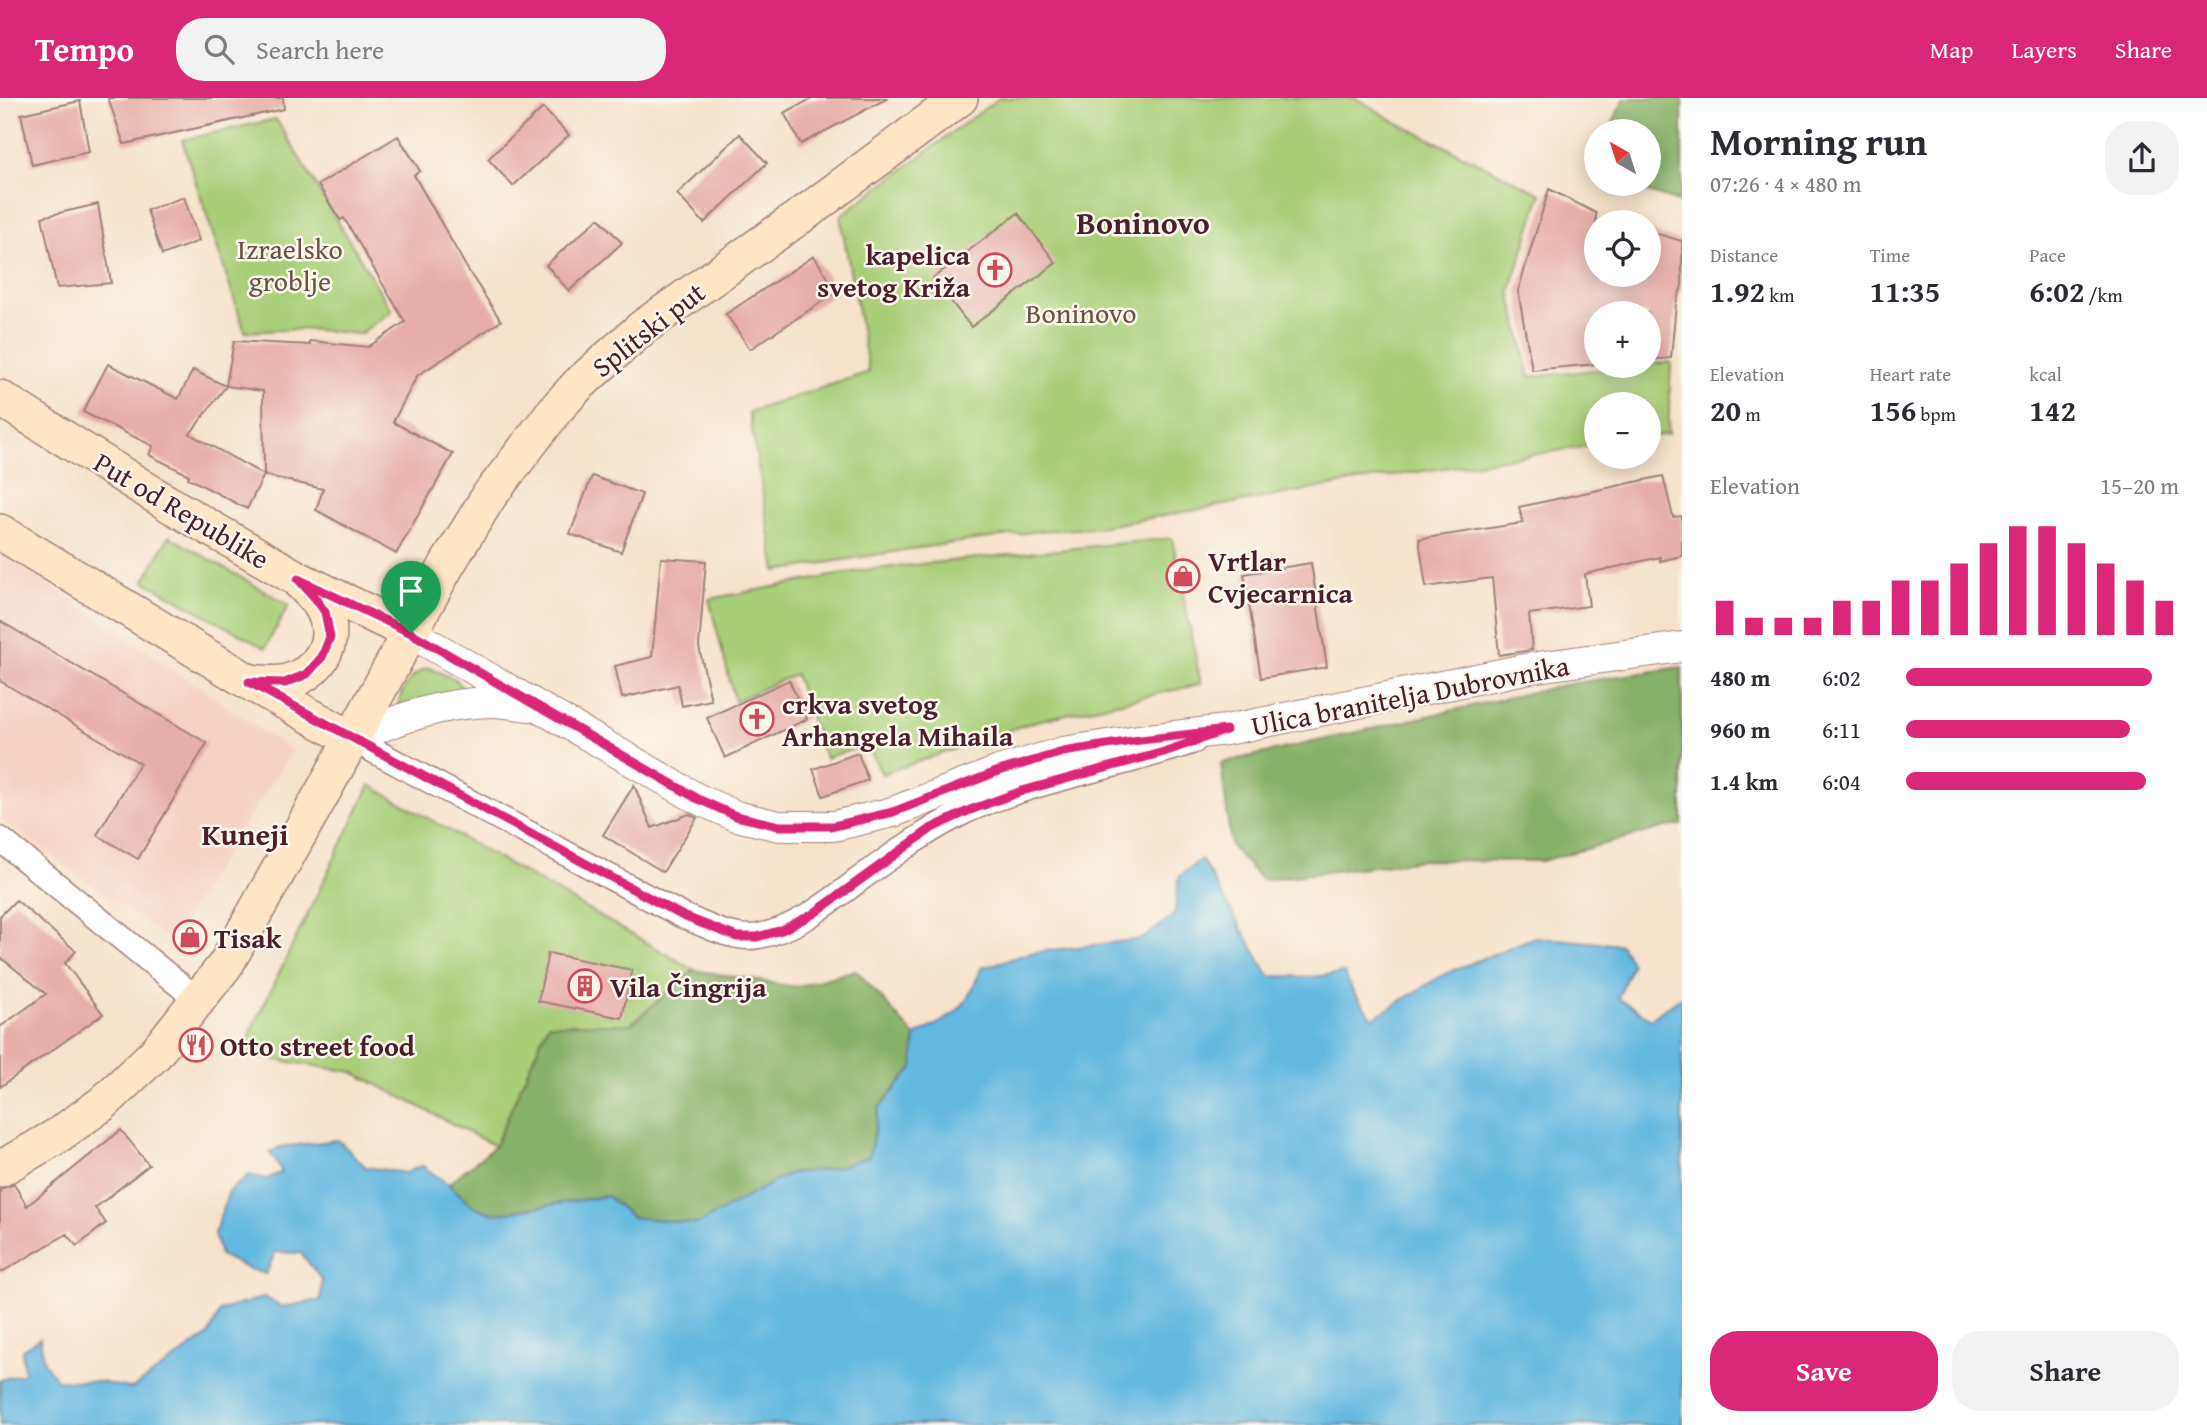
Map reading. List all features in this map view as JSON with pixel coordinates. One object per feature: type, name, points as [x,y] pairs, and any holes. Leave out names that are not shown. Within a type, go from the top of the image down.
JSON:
[{"type":"main road","name":"Splitski put","points":[[0,1169],[57,1136],[102,1104],[155,1055],[226,964],[448,564],[489,496],[531,439],[579,384],[642,328],[805,213],[960,98]]},
{"type":"main road","name":"Put od Republike","points":[[0,398],[169,504],[298,579],[411,633]]},
{"type":"main road","points":[[0,532],[249,682],[352,739]]},
{"type":"main road","points":[[249,682],[285,683],[307,674],[322,657],[330,637],[325,612],[298,579]]},
{"type":"street","name":"Put od Republike","points":[[411,633],[698,799],[736,816],[779,826],[834,826],[893,812],[999,771],[1063,752],[1226,730]]},
{"type":"street","name":"Ulica branitelja Dubrovnika","points":[[352,739],[683,916],[737,937],[757,937],[782,930],[813,914],[932,828],[970,810],[1022,791],[1164,752],[1226,730],[1530,668],[1682,647]]},
{"type":"street","points":[[352,739],[411,716],[455,706],[493,702],[538,707]]},
{"type":"street","points":[[1,841],[198,1000]]},
{"type":"shaded area","points":[[0,551],[292,751],[170,940],[0,819]]},
{"type":"green space","name":"Boninovo","points":[[999,98],[1356,98],[1394,121],[1541,194],[1510,292],[1530,377],[1584,371],[1584,378],[1661,378],[1661,363],[1671,362],[1668,434],[1661,435],[1661,392],[1584,392],[1584,447],[1352,482],[1094,528],[1039,531],[776,571],[749,412],[869,372],[840,216]]},
{"type":"green space","points":[[1624,98],[1682,98],[1682,203],[1661,196],[1661,119],[1614,119]]},
{"type":"green space","name":"Izraelsko groblje","points":[[276,119],[392,311],[360,334],[306,329],[245,332],[182,140]]},
{"type":"green space","points":[[169,536],[289,605],[265,648],[144,581]]},
{"type":"green space","points":[[1172,538],[1201,684],[1036,721],[882,774],[867,745],[825,758],[795,674],[735,701],[709,599],[864,570]]},
{"type":"green space","points":[[1682,667],[1682,825],[1542,861],[1422,860],[1262,880],[1231,846],[1221,763],[1568,684]]},
{"type":"green space","points":[[429,668],[457,680],[464,692],[398,707],[408,682]]},
{"type":"green space","points":[[370,785],[694,970],[631,1024],[548,1024],[495,1146],[353,1072],[240,1054]]},
{"type":"green space","points":[[694,970],[796,987],[856,970],[915,1036],[913,1068],[879,1108],[869,1157],[835,1168],[788,1174],[699,1224],[632,1217],[607,1196],[494,1214],[473,1206],[448,1184],[495,1146],[548,1024],[631,1024]]},
{"type":"water","points":[[1201,859],[1269,976],[1312,977],[1344,973],[1353,992],[1373,1018],[1443,975],[1535,937],[1621,945],[1632,964],[1618,998],[1651,1019],[1682,996],[1682,1425],[0,1425],[0,1380],[24,1374],[22,1350],[40,1338],[44,1363],[57,1380],[100,1382],[132,1389],[208,1335],[221,1310],[265,1297],[281,1307],[321,1300],[322,1280],[301,1253],[275,1252],[266,1274],[220,1255],[214,1234],[229,1191],[249,1175],[267,1179],[282,1172],[270,1152],[281,1147],[338,1140],[366,1167],[405,1173],[422,1166],[473,1206],[494,1214],[607,1196],[632,1217],[698,1224],[788,1174],[835,1168],[869,1157],[879,1108],[913,1068],[915,1036],[957,1011],[969,995],[981,968],[1030,953],[1142,939],[1175,914],[1179,877]]},
{"type":"building","points":[[108,98],[283,98],[284,109],[124,144]]},
{"type":"building","points":[[813,98],[888,98],[801,144],[784,113]]},
{"type":"building","points":[[80,101],[89,152],[32,165],[21,114]]},
{"type":"building","points":[[543,108],[569,135],[513,186],[488,159]]},
{"type":"building","points":[[740,134],[767,163],[704,223],[677,194]]},
{"type":"building","points":[[398,136],[420,171],[414,175],[468,270],[501,321],[417,376],[393,422],[453,454],[396,554],[316,510],[323,489],[264,475],[263,391],[226,386],[234,341],[310,345],[310,341],[368,347],[405,322],[344,218],[340,220],[318,185]]},
{"type":"building","points":[[1549,189],[1590,210],[1584,210],[1584,287],[1661,287],[1661,235],[1682,241],[1682,286],[1676,303],[1671,358],[1661,359],[1661,301],[1584,301],[1584,365],[1532,370],[1518,291]]},
{"type":"building","points":[[184,197],[199,241],[162,255],[147,210]]},
{"type":"building","points":[[98,204],[111,283],[57,288],[42,217]]},
{"type":"building","name":"kapelica svetog Križa","points":[[1018,213],[1056,263],[971,327],[933,278]]},
{"type":"building","points":[[599,218],[622,243],[569,291],[546,265]]},
{"type":"building","points":[[814,256],[837,292],[750,349],[726,314]]},
{"type":"building","points":[[108,364],[178,399],[193,370],[226,386],[190,434],[264,475],[247,509],[149,455],[153,446],[83,412]]},
{"type":"building","points":[[592,476],[642,494],[621,552],[570,534]]},
{"type":"building","points":[[1663,476],[1673,517],[1682,516],[1682,556],[1660,561],[1660,557],[1585,574],[1589,606],[1529,614],[1532,650],[1499,655],[1492,578],[1426,587],[1419,539],[1523,523],[1519,507]]},
{"type":"building","points":[[661,558],[706,561],[699,647],[711,700],[682,706],[678,685],[622,698],[615,666],[652,657]]},
{"type":"building","points":[[1311,563],[1327,667],[1261,678],[1244,574]]},
{"type":"building","points":[[0,621],[207,743],[138,859],[97,835],[140,763],[0,681]]},
{"type":"building","name":"crkva svetog Arhangela Mihaila","points":[[789,680],[807,719],[725,758],[707,718]]},
{"type":"building","points":[[858,753],[868,780],[823,796],[813,769]]},
{"type":"building","points":[[634,785],[652,828],[689,814],[697,818],[663,872],[603,835]]},
{"type":"building","points":[[16,900],[76,951],[65,963],[103,1014],[0,1087],[0,1027],[46,994],[0,957],[0,916]]},
{"type":"building","name":"Vila Čingrija","points":[[548,953],[632,970],[622,1018],[538,1001]]},
{"type":"building","points":[[121,1130],[149,1165],[95,1208],[106,1223],[77,1246],[67,1234],[0,1273],[0,1189],[14,1184],[27,1206]]},
{"type":"place","name":"kapelica svetog Križa","points":[[995,270]]},
{"type":"place","name":"Vrtlar Cvjecarnica","points":[[1183,576]]},
{"type":"place","name":"crkva svetog Arhangela Mihaila","points":[[757,719]]},
{"type":"place","name":"Tisak","points":[[190,937]]},
{"type":"place","name":"Vila Čingrija","points":[[585,986]]},
{"type":"place","name":"Otto street food","points":[[196,1045]]},
{"type":"district","name":"Boninovo","points":[[1143,222]]},
{"type":"district","name":"Kuneji","points":[[245,834]]},
{"type":"route","points":[[298,579],[411,633],[698,799],[736,816],[779,826],[834,826],[893,812],[999,771],[1063,752],[1226,730],[1164,752],[1022,791],[970,810],[932,828],[813,914],[782,930],[757,937],[737,937],[683,916],[249,682],[285,683],[307,674],[322,657],[330,637],[325,612],[298,579]]}]
